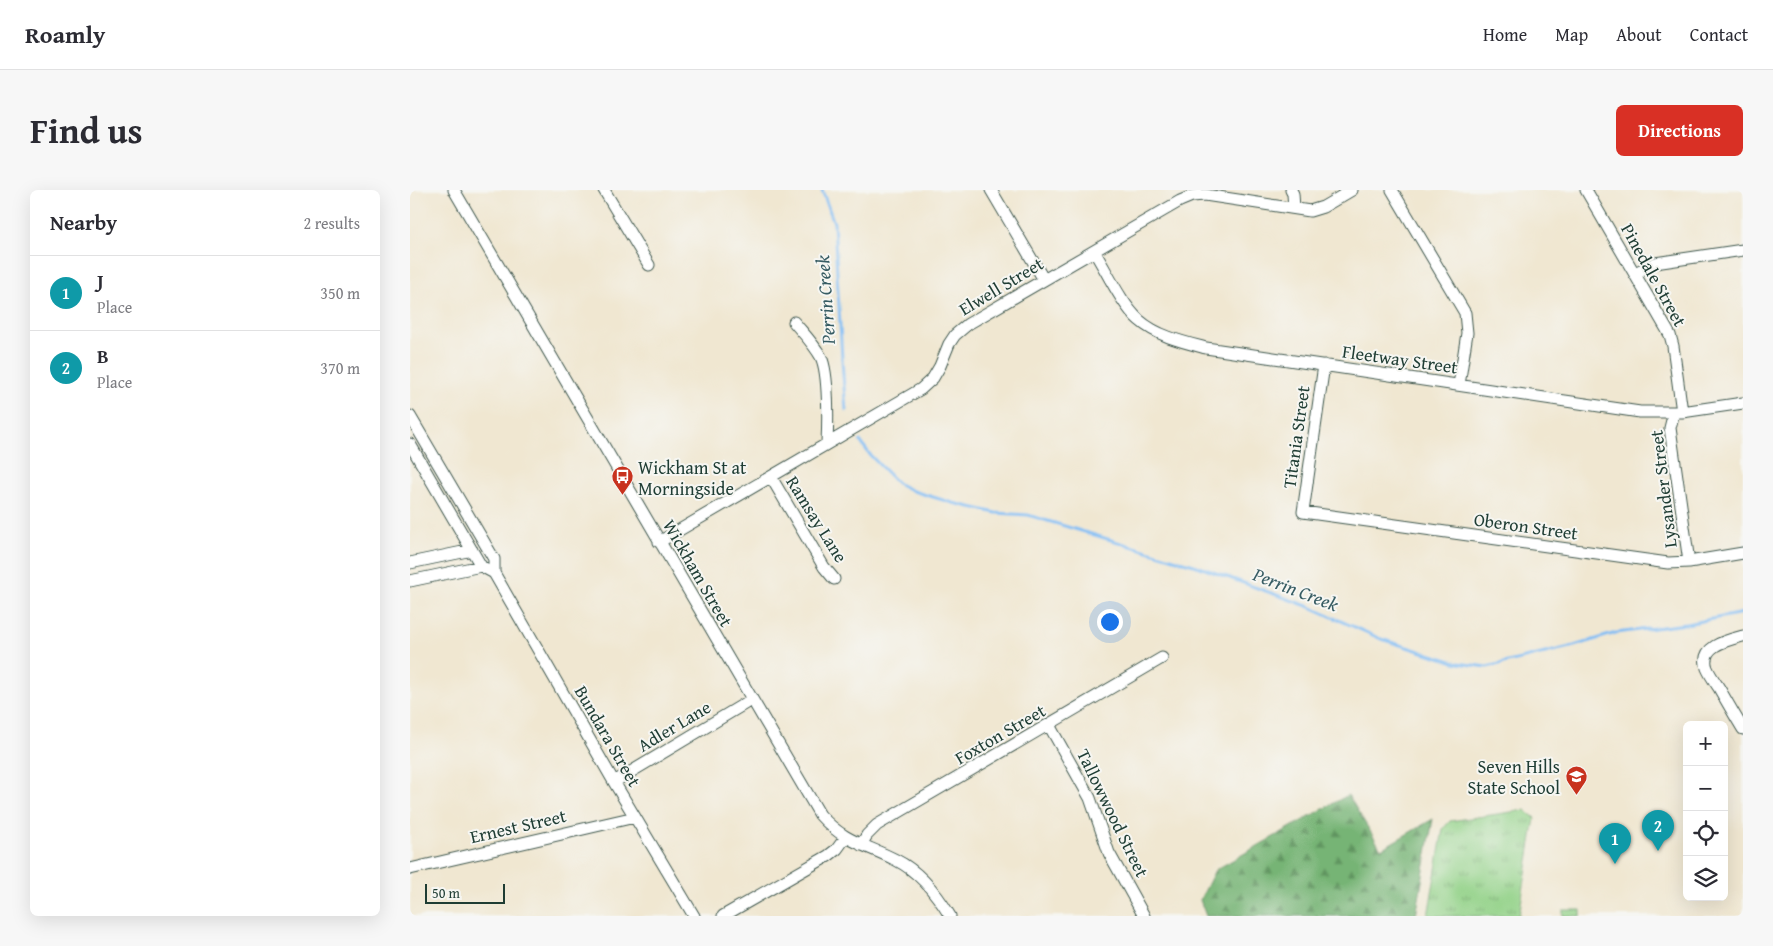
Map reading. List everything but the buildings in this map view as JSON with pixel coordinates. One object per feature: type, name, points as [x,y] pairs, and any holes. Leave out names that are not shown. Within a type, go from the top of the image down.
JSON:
[{"type":"street","name":"Wickham Street","points":[[454,190],[820,815],[845,838],[896,860],[907,867],[933,890],[950,916]]},
{"type":"street","points":[[604,190],[649,265]]},
{"type":"street","points":[[991,190],[1044,280]]},
{"type":"street","points":[[1291,190],[1294,208]]},
{"type":"street","name":"Elwell Street","points":[[659,542],[921,389],[933,378],[955,335],[968,324],[1180,201],[1192,196],[1205,195],[1310,210],[1323,207],[1352,190]]},
{"type":"street","points":[[1392,190],[1465,313],[1467,333],[1459,385]]},
{"type":"street","name":"Pinedale Street","points":[[1586,190],[1670,335],[1673,346],[1678,412]]},
{"type":"street","points":[[1635,273],[1655,264],[1743,250]]},
{"type":"street","name":"Fleetway Street","points":[[1094,251],[1124,301],[1137,318],[1149,327],[1169,337],[1206,348],[1640,412],[1678,412],[1743,403]]},
{"type":"street","points":[[794,322],[815,347],[824,367],[828,412],[827,443]]},
{"type":"street","name":"Titania Street","points":[[1303,512],[1324,366]]},
{"type":"street","name":"Lysander Street","points":[[1678,412],[1670,428],[1689,562]]},
{"type":"street","name":"Bundara Street","points":[[410,416],[494,559],[494,573],[614,782],[694,916]]},
{"type":"street","points":[[410,444],[481,566],[494,573]]},
{"type":"street","name":"Ramsay Lane","points":[[771,477],[824,567],[834,579]]},
{"type":"street","name":"Oberon Street","points":[[1303,512],[1653,562],[1689,562],[1743,553]]},
{"type":"street","points":[[410,563],[472,550]]},
{"type":"street","points":[[410,581],[481,566]]},
{"type":"street","points":[[1743,636],[1724,640],[1708,652],[1705,660],[1709,673],[1743,729]]},
{"type":"street","name":"Foxton Street","points":[[861,845],[867,835],[877,825],[1162,658]]},
{"type":"street","name":"Adler Lane","points":[[614,782],[752,700]]},
{"type":"street","name":"Tallowwood Street","points":[[1049,725],[1090,798],[1109,853],[1144,916]]},
{"type":"street","name":"Ernest Street","points":[[410,869],[635,817]]},
{"type":"street","points":[[723,916],[828,856],[837,849],[845,838]]},
{"type":"green space","points":[[1348,795],[1381,849],[1433,819],[1416,916],[1206,916],[1200,900],[1215,870]]},
{"type":"green space","points":[[1525,810],[1535,818],[1519,916],[1428,916],[1443,829],[1450,821]]},
{"type":"green space","points":[[1563,910],[1581,910],[1581,916],[1563,916]]},
{"type":"waterway","name":"Perrin Creek","points":[[822,190],[834,223],[846,410]]},
{"type":"waterway","name":"Perrin Creek","points":[[860,441],[871,456],[897,483],[913,491],[996,513],[1028,515],[1194,565],[1310,607],[1381,639],[1458,663],[1487,667],[1574,646],[1616,633],[1686,624],[1743,613]]},
{"type":"place","name":"Wickham St at Morningside","points":[[622,496]]},
{"type":"place","name":"Seven Hills State School","points":[[1576,795]]},
{"type":"place","name":"B","points":[[1658,851]]},
{"type":"place","name":"J","points":[[1615,864]]}]
